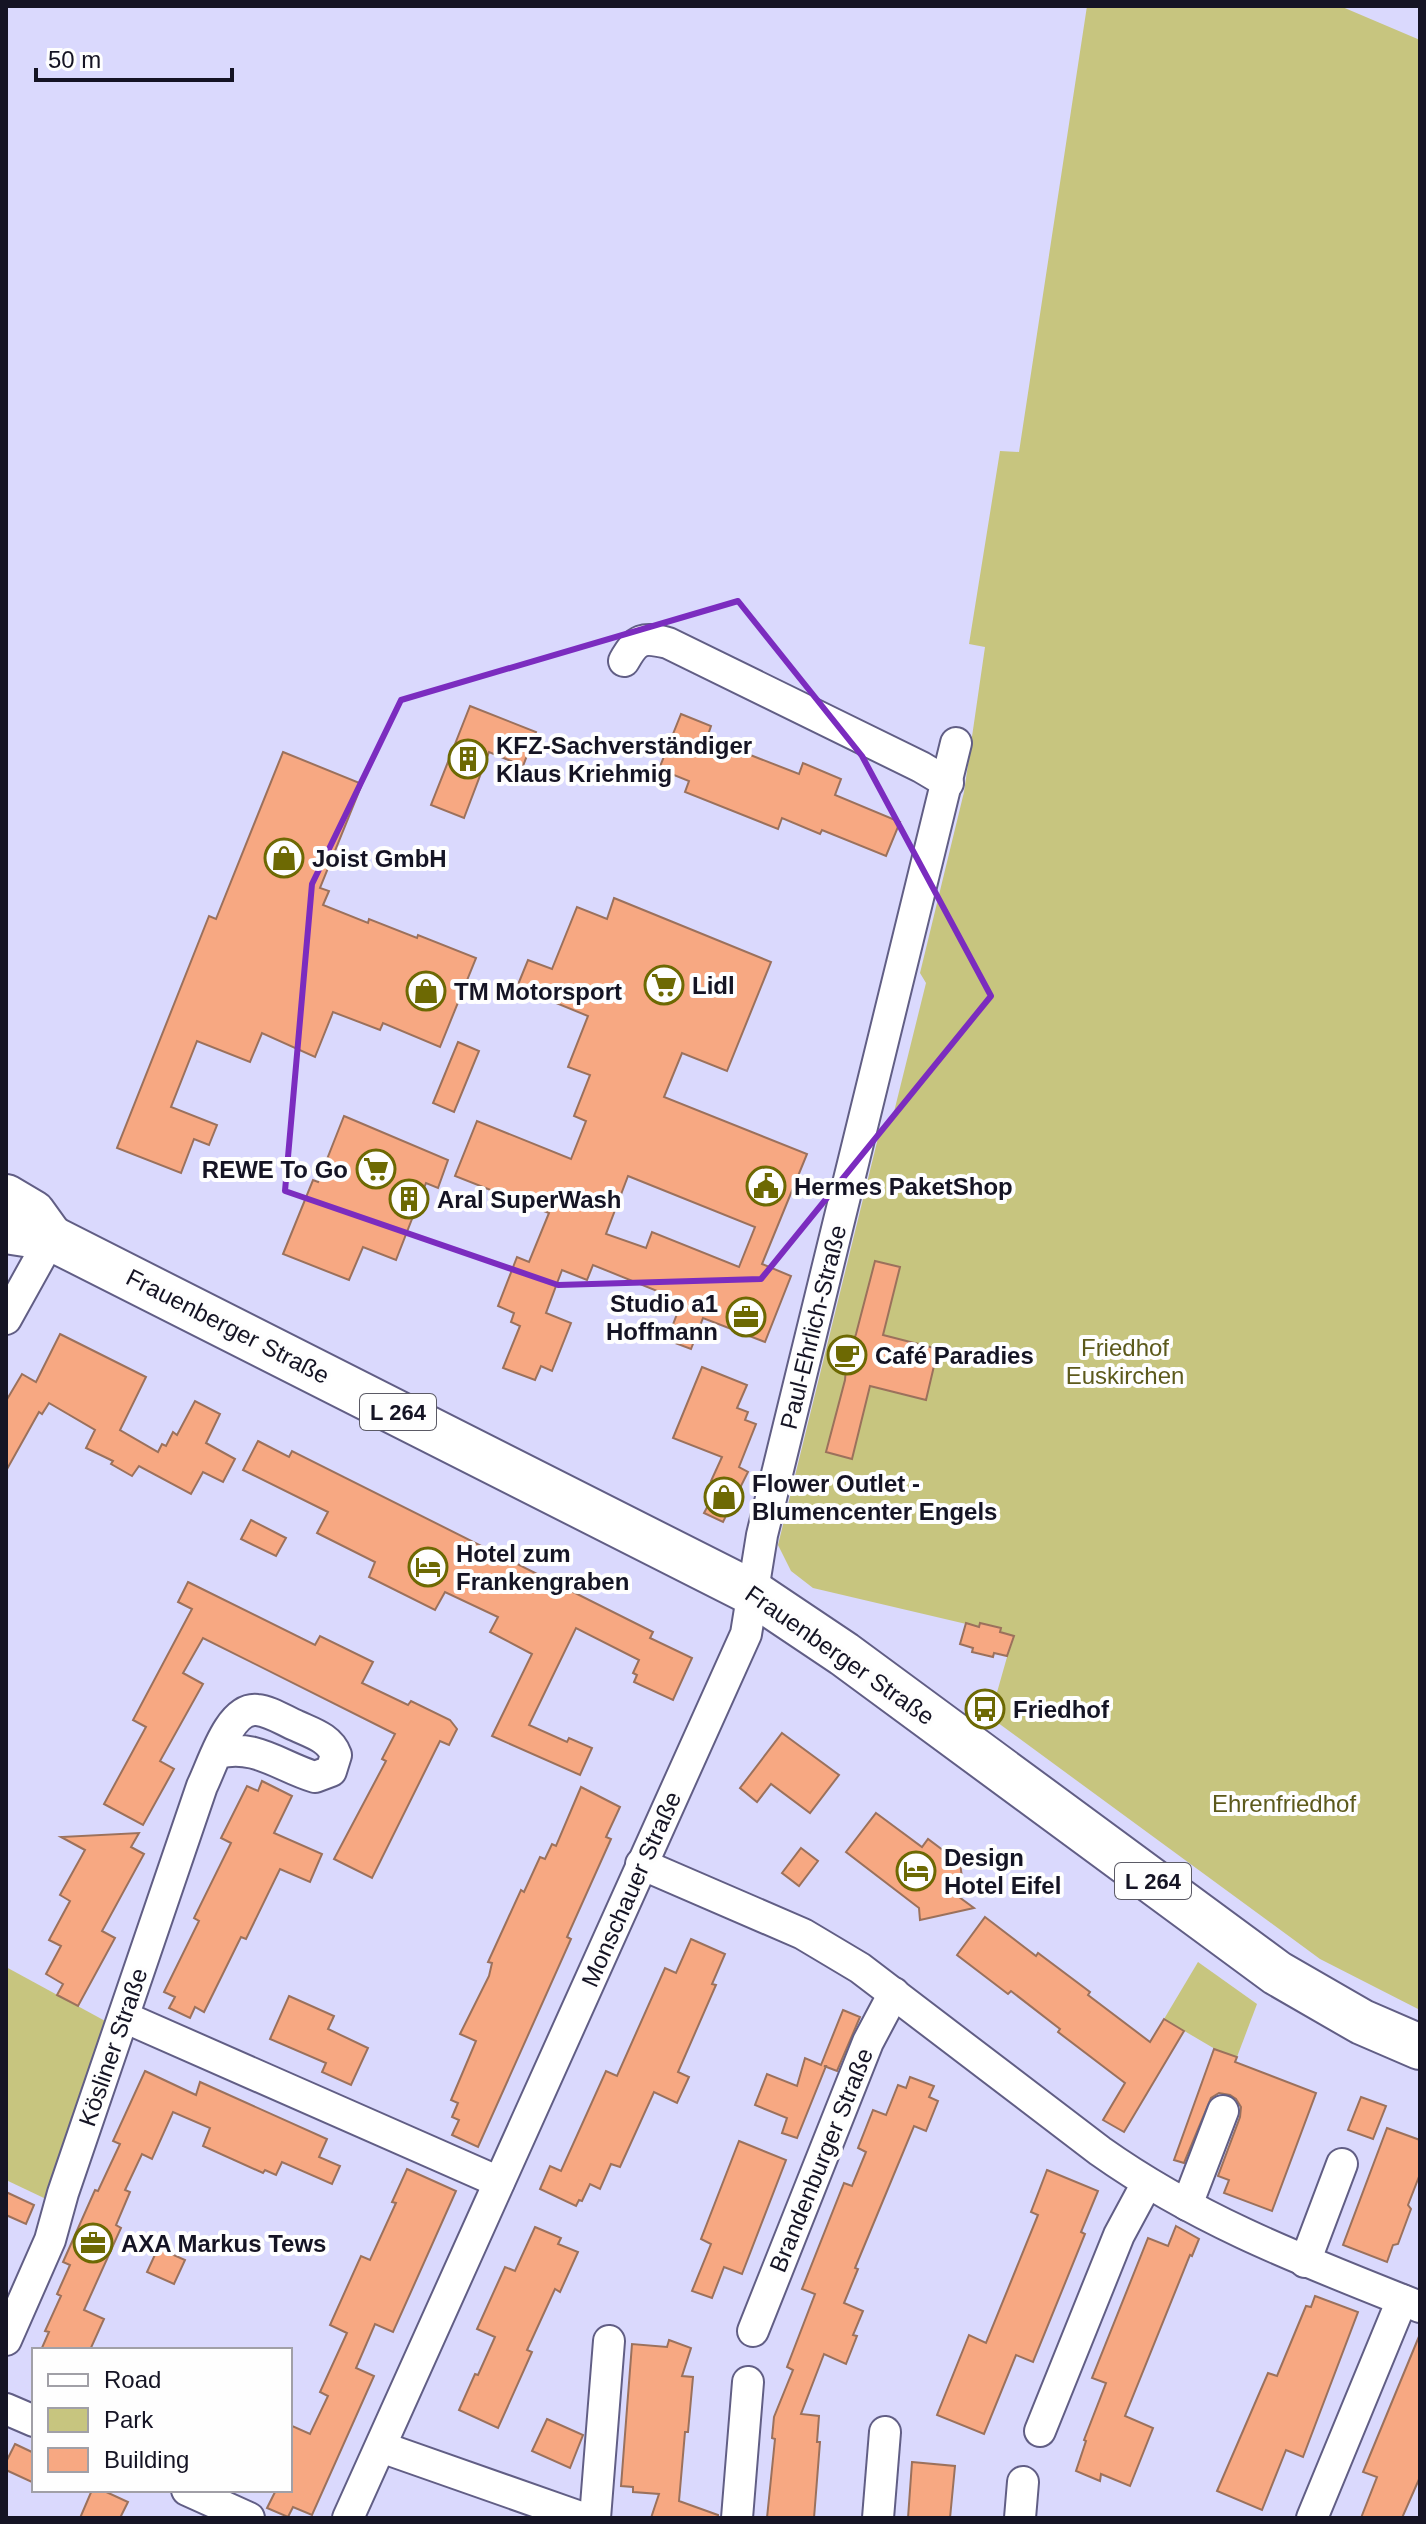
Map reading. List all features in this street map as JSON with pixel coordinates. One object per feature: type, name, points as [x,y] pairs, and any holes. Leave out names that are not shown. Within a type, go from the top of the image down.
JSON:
[{"type":"main road","name":"Frauenberger Straße","points":[[6,1197],[33,1213],[51,1238]]},
{"type":"main road","name":"Frauenberger Straße","points":[[6,1231],[51,1238],[753,1593],[877,1678],[1277,1973],[1362,2022],[1420,2047]]},
{"type":"street","points":[[624,661],[632,647],[641,640],[668,643],[948,783]]},
{"type":"street","name":"Paul-Ehrlich-Straße","points":[[753,1593],[762,1535],[956,743]]},
{"type":"street","points":[[6,1319],[51,1238]]},
{"type":"street","name":"Monschauer Straße","points":[[348,2518],[746,1634],[753,1593]]},
{"type":"street","name":"Kösliner Straße","points":[[6,2340],[50,2240],[63,2193],[202,1786],[218,1753]]},
{"type":"street","points":[[641,1864],[803,1934],[860,1968],[1100,2151],[1147,2183],[1236,2232],[1411,2303],[1312,2518]]},
{"type":"street","name":"Brandenburger Straße","points":[[753,2331],[868,2042],[894,1993]]},
{"type":"street","points":[[124,2017],[499,2182]]},
{"type":"street","points":[[1187,2205],[1223,2111]]},
{"type":"street","points":[[1305,2262],[1342,2164]]},
{"type":"street","points":[[1040,2431],[1119,2235],[1147,2183]]},
{"type":"street","points":[[595,2518],[609,2341]]},
{"type":"street","points":[[737,2518],[748,2382]]},
{"type":"street","points":[[6,2409],[32,2420]]},
{"type":"street","points":[[878,2518],[885,2432]]},
{"type":"street","points":[[381,2447],[583,2518]]},
{"type":"street","points":[[1020,2518],[1023,2482]]},
{"type":"street","points":[[191,2492],[249,2518]]},
{"type":"highlighted area","points":[[738,601],[862,756],[991,996],[761,1279],[558,1285],[285,1191],[312,884],[401,700]]},
{"type":"green space","name":"Friedhof Euskirchen","points":[[1087,6],[1340,6],[1420,40],[1420,2010],[1320,1959],[990,1717],[1013,1636],[1000,1632],[1000,1628],[981,1623],[979,1627],[813,1588],[791,1571],[778,1545],[878,1138],[882,1127],[892,1120],[926,983],[920,973],[964,792],[985,647],[969,644],[1000,451],[1019,452]]},
{"type":"green space","points":[[1198,1962],[1257,2004],[1237,2057],[1215,2049],[1164,2019]]},
{"type":"green space","points":[[6,1967],[107,2022],[46,2199],[6,2180]]},
{"type":"building","name":"KFZ-Sachverständiger Klaus Kriehmig","points":[[470,706],[536,732],[523,766],[489,752],[464,818],[431,805]]},
{"type":"building","points":[[681,714],[711,726],[707,738],[799,774],[803,763],[841,779],[835,795],[900,822],[886,856],[822,830],[820,834],[782,818],[778,829],[685,792],[689,781],[659,769]]},
{"type":"building","points":[[283,752],[362,784],[320,888],[329,891],[323,905],[368,923],[369,919],[417,938],[418,935],[476,958],[440,1047],[383,1023],[380,1030],[333,1012],[315,1057],[262,1033],[250,1062],[197,1041],[171,1107],[217,1125],[209,1145],[194,1139],[181,1173],[117,1148],[209,916],[216,919]]},
{"type":"building","points":[[614,898],[771,962],[727,1071],[682,1053],[664,1097],[807,1154],[762,1264],[791,1276],[765,1342],[703,1318],[691,1349],[667,1340],[682,1301],[593,1265],[587,1280],[562,1270],[546,1313],[571,1323],[552,1371],[541,1366],[535,1380],[503,1368],[520,1326],[511,1322],[514,1313],[498,1306],[517,1257],[529,1262],[549,1213],[455,1176],[477,1121],[571,1159],[586,1121],[574,1116],[590,1075],[568,1067],[588,1016],[517,987],[528,960],[552,969],[577,907],[607,919]],"holes":[[[628,1176],[755,1227],[739,1267],[652,1232],[646,1248],[606,1234]]]},
{"type":"building","points":[[458,1042],[479,1051],[454,1112],[433,1103]]},
{"type":"building","points":[[344,1116],[448,1160],[438,1188],[426,1183],[396,1260],[363,1247],[349,1280],[283,1254],[313,1180],[318,1182]]},
{"type":"building","points":[[875,1261],[900,1267],[883,1335],[938,1349],[926,1400],[870,1386],[852,1459],[826,1452],[845,1380],[846,1367],[841,1366],[846,1344],[852,1346]]},
{"type":"building","points":[[60,1334],[146,1377],[120,1430],[158,1452],[162,1444],[166,1446],[173,1432],[177,1435],[195,1401],[220,1414],[206,1443],[235,1459],[223,1482],[203,1472],[191,1494],[139,1466],[132,1476],[111,1464],[113,1461],[86,1448],[95,1430],[49,1403],[42,1414],[39,1412],[6,1471],[6,1401],[22,1374],[36,1382]]},
{"type":"building","points":[[702,1367],[747,1385],[737,1408],[748,1412],[745,1420],[756,1424],[739,1467],[748,1472],[723,1522],[704,1513],[719,1485],[711,1481],[722,1457],[673,1438]]},
{"type":"building","points":[[258,1441],[289,1457],[292,1451],[653,1632],[650,1638],[692,1658],[673,1700],[634,1682],[637,1675],[633,1673],[639,1660],[576,1628],[529,1725],[567,1742],[569,1738],[592,1748],[580,1775],[492,1736],[532,1654],[490,1632],[498,1617],[445,1592],[435,1610],[369,1577],[375,1562],[317,1533],[328,1512],[243,1470]]},
{"type":"building","points":[[251,1520],[286,1538],[276,1556],[241,1539]]},
{"type":"building","points":[[188,1582],[315,1645],[320,1636],[373,1662],[362,1683],[408,1705],[411,1701],[450,1720],[457,1729],[449,1745],[440,1741],[372,1878],[334,1859],[386,1761],[382,1759],[395,1734],[203,1638],[183,1673],[203,1684],[160,1761],[174,1769],[143,1825],[104,1804],[146,1727],[133,1720],[192,1609],[178,1602]]},
{"type":"building","points":[[966,1623],[1001,1628],[1000,1632],[1014,1636],[1007,1656],[994,1653],[993,1657],[972,1652],[973,1648],[960,1644]]},
{"type":"building","points":[[782,1733],[839,1775],[810,1813],[771,1784],[757,1802],[740,1788]]},
{"type":"building","points":[[262,1781],[292,1796],[274,1833],[322,1854],[310,1882],[280,1869],[246,1939],[241,1937],[204,2012],[195,2007],[190,2018],[169,2008],[175,1997],[164,1992],[199,1921],[194,1918],[231,1843],[221,1838],[247,1786],[258,1791]]},
{"type":"building","points":[[581,1787],[620,1807],[606,1837],[611,1839],[567,1937],[571,1939],[478,2147],[452,2135],[459,2120],[452,2117],[458,2103],[451,2100],[476,2041],[460,2034],[489,1976],[492,1963],[488,1962],[521,1890],[524,1892],[540,1857],[545,1859],[552,1844],[556,1846]]},
{"type":"building","name":"Design Hotel Eifel","points":[[876,1813],[922,1847],[928,1839],[960,1863],[963,1884],[955,1894],[974,1908],[920,1920],[919,1908],[846,1852]]},
{"type":"building","points":[[139,1833],[131,1847],[144,1854],[102,1931],[115,1938],[78,2006],[57,1995],[63,1984],[46,1974],[61,1946],[49,1940],[70,1901],[60,1895],[85,1850],[61,1837]]},
{"type":"building","points":[[801,1848],[818,1861],[799,1886],[782,1873]]},
{"type":"building","points":[[985,1917],[1090,1992],[1088,1995],[1150,2042],[1164,2019],[1184,2031],[1124,2132],[1103,2120],[1125,2083],[1011,1991],[1008,1994],[957,1955]]},
{"type":"building","points":[[691,1939],[725,1954],[712,1984],[716,1985],[678,2072],[689,2077],[677,2103],[654,2092],[620,2167],[611,2164],[600,2189],[590,2184],[576,2206],[540,2189],[550,2166],[561,2171],[606,2071],[617,2076],[665,1968],[676,1973]]},
{"type":"building","points":[[289,1996],[334,2016],[328,2029],[368,2048],[351,2085],[322,2072],[326,2063],[270,2039]]},
{"type":"building","points":[[843,2010],[860,2017],[837,2071],[826,2067],[797,2138],[782,2133],[787,2118],[755,2105],[767,2074],[797,2086],[805,2058],[821,2065]]},
{"type":"building","points":[[1214,2049],[1237,2057],[1235,2062],[1316,2093],[1272,2211],[1224,2193],[1229,2180],[1218,2176],[1241,2107],[1230,2095],[1219,2093],[1211,2098],[1184,2163],[1174,2160]]},
{"type":"building","points":[[145,2071],[196,2095],[200,2082],[327,2139],[319,2157],[340,2166],[332,2184],[282,2162],[276,2175],[265,2170],[263,2173],[203,2146],[210,2128],[173,2112],[152,2159],[142,2154],[125,2190],[130,2192],[116,2225],[121,2228],[84,2310],[104,2319],[91,2348],[42,2348],[49,2332],[45,2331],[61,2296],[57,2294],[70,2265],[63,2262],[95,2190],[98,2191],[120,2144],[113,2141]]},
{"type":"building","points":[[910,2077],[934,2086],[929,2097],[938,2101],[926,2131],[914,2126],[855,2268],[858,2269],[844,2303],[863,2311],[846,2364],[824,2354],[801,2414],[819,2416],[814,2518],[767,2518],[775,2439],[772,2438],[774,2417],[793,2370],[787,2367],[815,2294],[802,2289],[844,2183],[852,2186],[866,2152],[858,2148],[873,2110],[886,2115],[898,2085],[906,2088]]},
{"type":"building","points":[[1361,2097],[1386,2106],[1373,2139],[1348,2130]]},
{"type":"building","points":[[1387,2128],[1420,2140],[1420,2174],[1398,2244],[1393,2245],[1387,2262],[1343,2245]]},
{"type":"building","points":[[739,2141],[786,2160],[742,2274],[724,2267],[712,2298],[692,2291],[711,2244],[701,2239]]},
{"type":"building","points":[[407,2169],[456,2191],[393,2332],[375,2324],[356,2368],[374,2376],[312,2515],[293,2507],[288,2517],[267,2508],[275,2492],[292,2492],[292,2426],[310,2434],[328,2396],[320,2392],[347,2333],[330,2325],[361,2256],[370,2260],[396,2203],[392,2202]]},
{"type":"building","points":[[1047,2170],[1098,2191],[1081,2232],[1085,2234],[1033,2362],[1016,2355],[984,2434],[937,2415],[969,2335],[986,2343],[1038,2215],[1031,2212]]},
{"type":"building","points":[[6,2192],[34,2205],[26,2224],[6,2215]]},
{"type":"building","points":[[1176,2226],[1199,2239],[1125,2416],[1153,2428],[1130,2486],[1101,2474],[1100,2481],[1076,2471],[1084,2440],[1106,2383],[1092,2378],[1148,2238],[1168,2246]]},
{"type":"building","points":[[535,2227],[561,2238],[558,2244],[578,2252],[560,2292],[555,2289],[527,2350],[532,2352],[498,2428],[459,2410],[495,2337],[477,2329],[505,2267],[515,2271]]},
{"type":"building","points":[[158,2248],[185,2260],[174,2284],[147,2272]]},
{"type":"building","points":[[1315,2296],[1358,2312],[1303,2457],[1286,2450],[1262,2510],[1217,2491],[1268,2373],[1277,2376],[1306,2306],[1311,2307]]},
{"type":"building","points":[[1420,2334],[1420,2477],[1402,2518],[1361,2518],[1377,2477],[1363,2472]]},
{"type":"building","points":[[669,2340],[691,2348],[682,2376],[693,2377],[679,2501],[718,2515],[718,2518],[651,2518],[659,2494],[633,2492],[633,2487],[621,2486],[632,2344],[667,2347]]},
{"type":"building","points":[[547,2419],[583,2435],[570,2468],[532,2451]]},
{"type":"building","points":[[15,2444],[32,2452],[32,2482],[6,2470],[6,2462]]},
{"type":"building","points":[[912,2462],[955,2466],[950,2518],[908,2518]]},
{"type":"building","points":[[91,2492],[106,2492],[128,2502],[120,2518],[80,2518]]},
{"type":"place","name":"KFZ-Sachverständiger Klaus Kriehmig","points":[[468,759]]},
{"type":"place","name":"Joist GmbH","points":[[284,858]]},
{"type":"place","name":"Lidl","points":[[664,985]]},
{"type":"place","name":"TM Motorsport","points":[[426,991]]},
{"type":"place","name":"REWE To Go","points":[[376,1169]]},
{"type":"place","name":"Hermes PaketShop","points":[[766,1186]]},
{"type":"place","name":"Aral SuperWash","points":[[409,1199]]},
{"type":"place","name":"Studio a1 Hoffmann","points":[[746,1317]]},
{"type":"place","name":"Café Paradies","points":[[847,1355]]},
{"type":"place","name":"Flower Outlet - Blumencenter Engels","points":[[724,1497]]},
{"type":"place","name":"Hotel zum Frankengraben","points":[[428,1567]]},
{"type":"place","name":"Friedhof","points":[[985,1709]]},
{"type":"place","name":"Design Hotel Eifel","points":[[916,1871]]},
{"type":"place","name":"AXA Markus Tews","points":[[93,2243]]},
{"type":"park label","name":"Ehrenfriedhof","points":[[1284,1803]]}]
